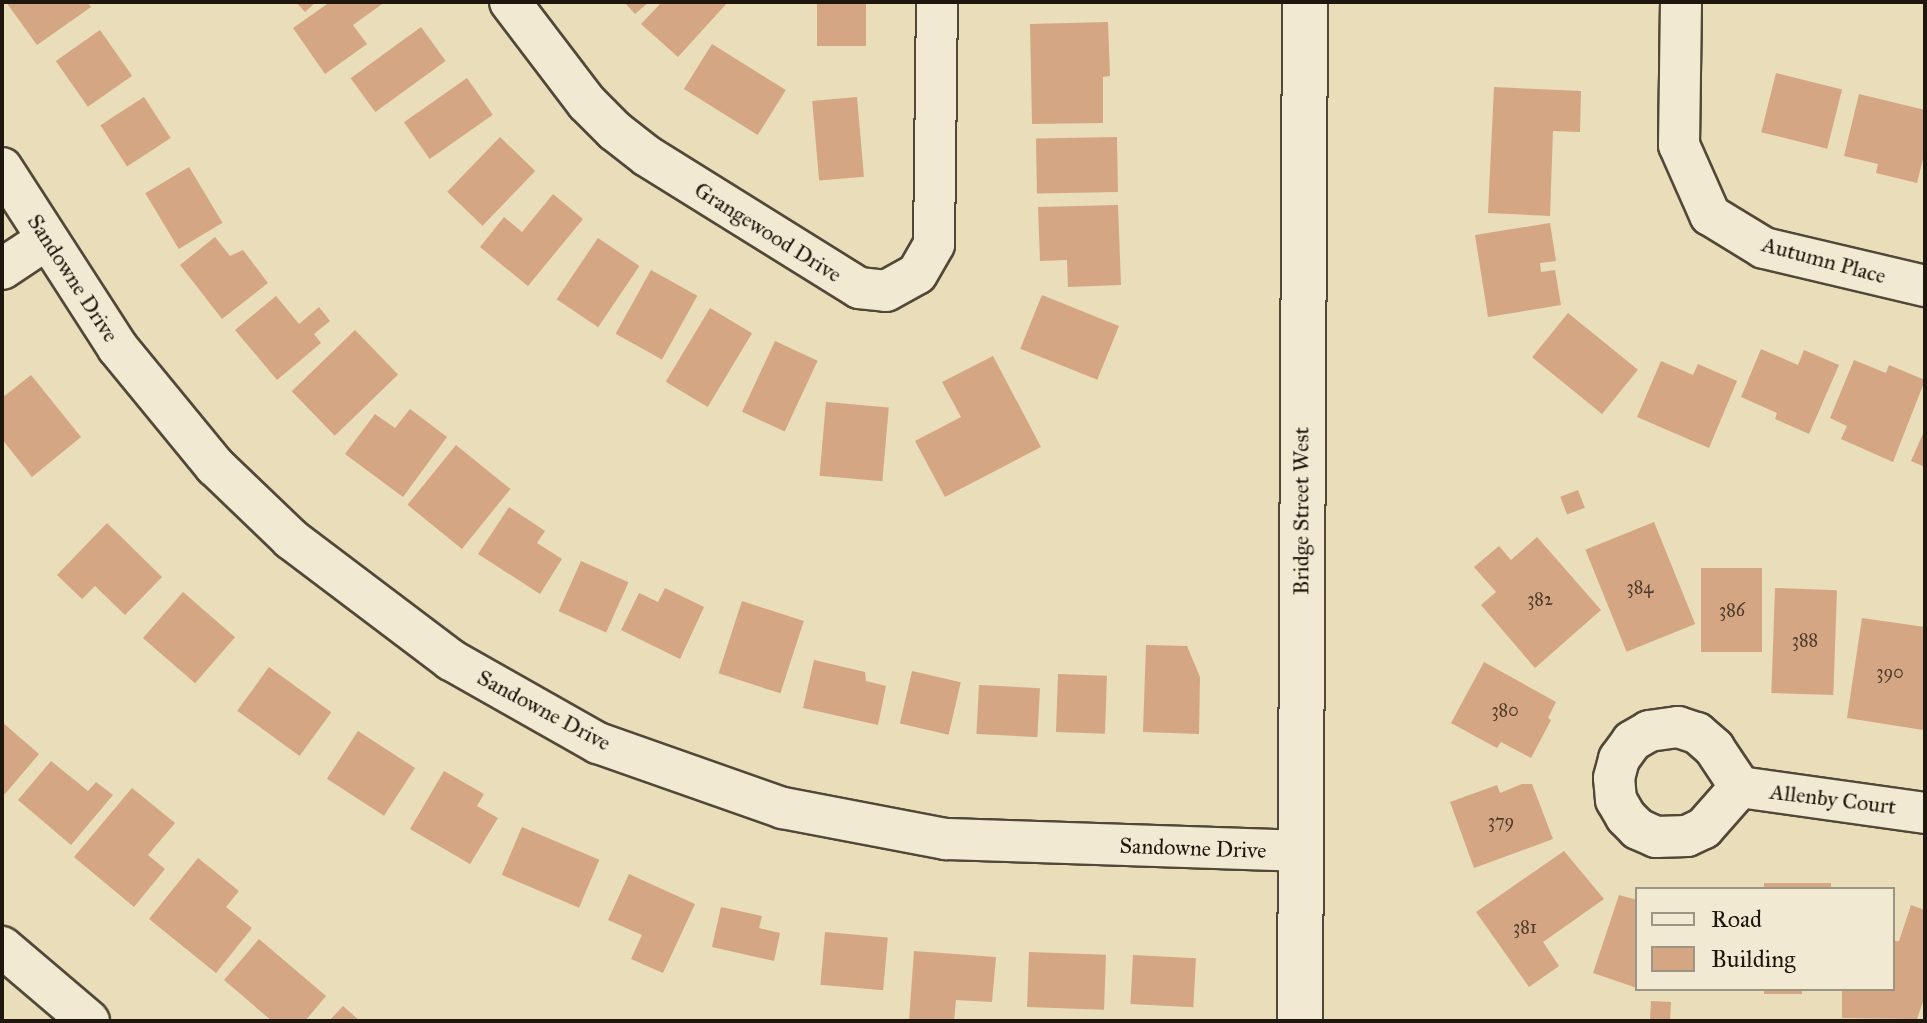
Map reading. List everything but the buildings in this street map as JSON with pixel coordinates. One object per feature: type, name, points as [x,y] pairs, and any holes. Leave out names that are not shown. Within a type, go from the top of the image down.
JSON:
[{"type":"main road","name":"Bridge Street West","points":[[1300,1021],[1305,2]]},
{"type":"street","name":"Grangewood Drive","points":[[510,2],[587,103],[625,139],[859,288],[886,291],[917,274],[934,244],[937,2]]},
{"type":"street","name":"Autumn Place","points":[[1681,2],[1679,145],[1710,215],[1764,248],[1925,286]]},
{"type":"street","name":"Sandowne Drive","points":[[2,168],[118,348],[215,466],[291,539],[451,660],[598,743],[783,808],[946,839],[1300,851]]},
{"type":"street","points":[[2,269],[47,239]]},
{"type":"street","name":"Allenby Court","points":[[1740,787],[1925,813]]},
{"type":"street","points":[[2,947],[67,1014]]}]
